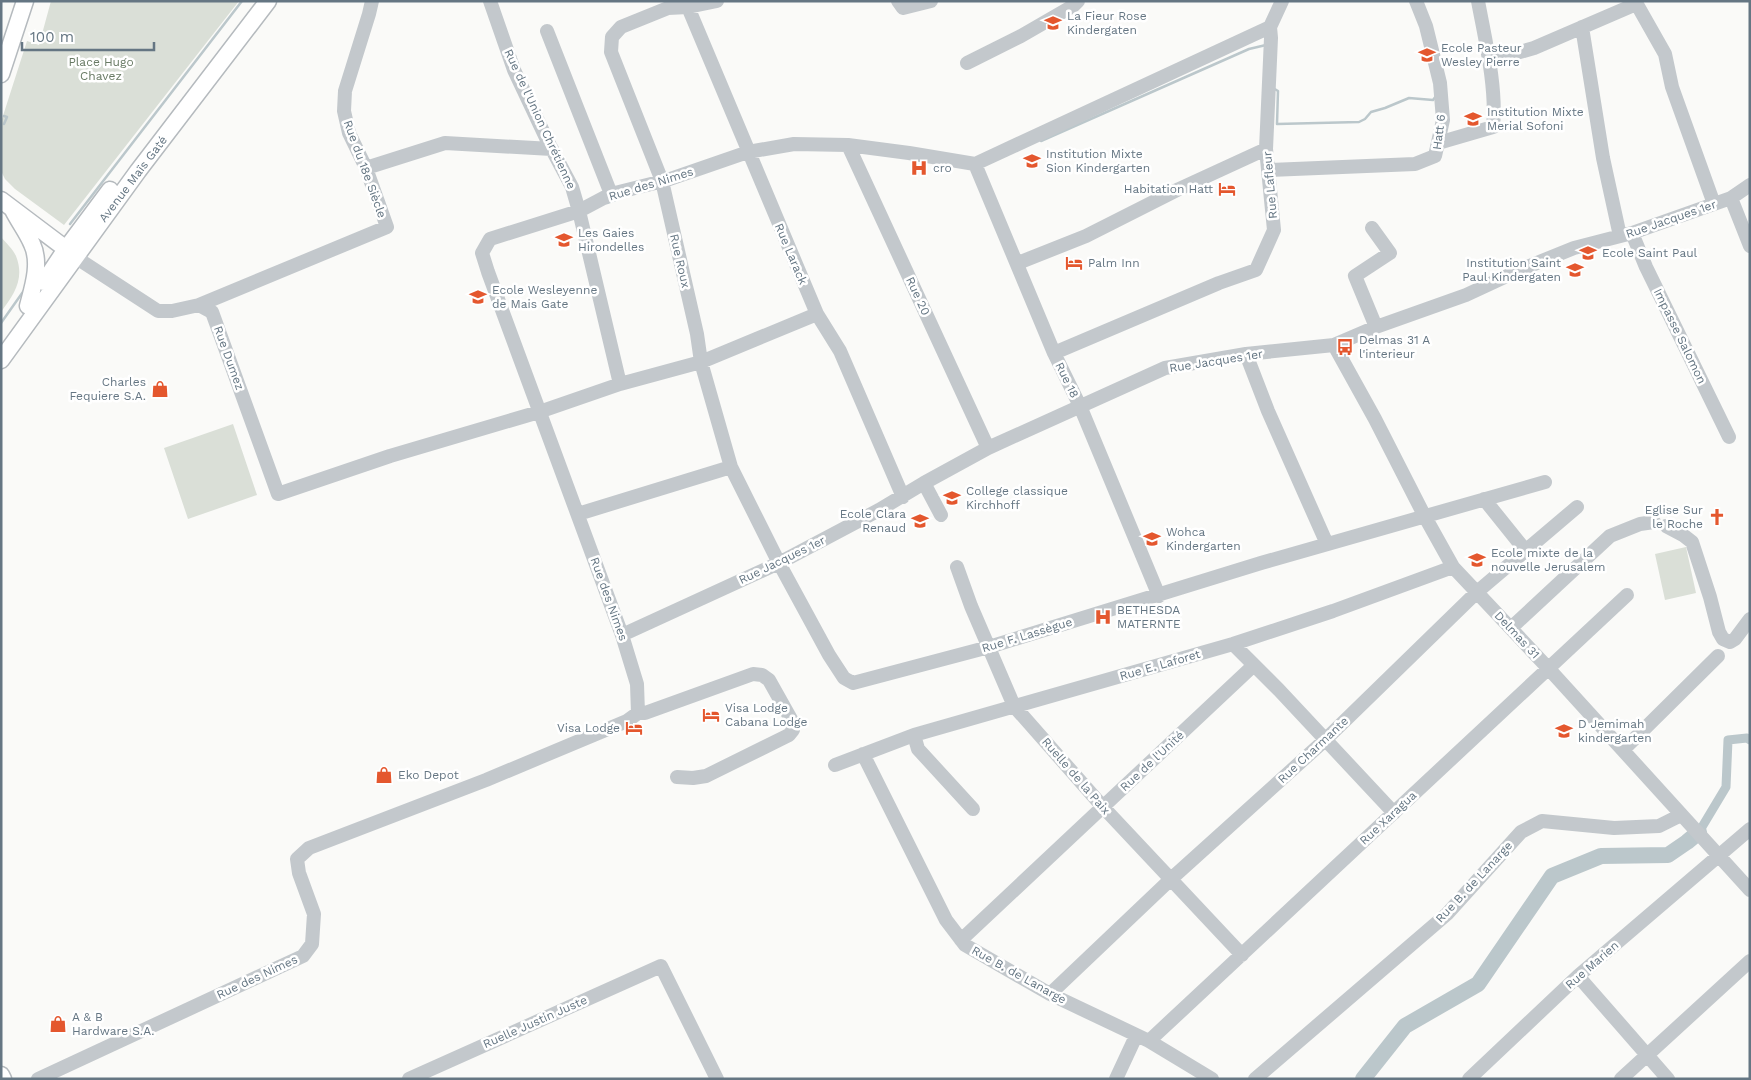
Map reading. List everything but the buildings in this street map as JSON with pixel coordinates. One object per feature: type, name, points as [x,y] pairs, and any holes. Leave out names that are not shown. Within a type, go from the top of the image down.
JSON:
[{"type":"main road","points":[[1,74],[25,1]]},
{"type":"main road","name":"Avenue Maïs Gaté","points":[[1,360],[71,253],[256,1]]},
{"type":"main road","name":"Avenue Maïs Gaté","points":[[1,346],[28,306],[138,171],[268,1]]},
{"type":"main road","points":[[7,205],[71,253]]},
{"type":"main road","points":[[7,205],[33,245],[36,263],[34,284],[28,306]]},
{"type":"street","name":"Rue du 18e Siècle","points":[[199,305],[386,227],[366,168],[349,133],[344,111],[345,91],[372,1]]},
{"type":"street","name":"Rue de l'Union Chrétienne","points":[[490,1],[514,70],[548,142],[572,187],[620,384]]},
{"type":"street","name":"Rue Roux","points":[[717,1],[688,7],[668,8],[621,27],[612,37],[611,52],[662,181],[697,334],[701,362],[732,467],[779,563]]},
{"type":"street","points":[[898,1],[903,8],[931,1]]},
{"type":"street","points":[[968,63],[1021,36],[1073,6],[1078,1]]},
{"type":"street","name":"Rue Lafleur","points":[[1054,353],[1219,283],[1256,270],[1274,230],[1266,149],[1270,27],[1282,1]]},
{"type":"street","name":"Hatt 6","points":[[1268,170],[1415,164],[1435,156],[1443,120],[1440,82],[1426,26],[1416,1]]},
{"type":"street","points":[[1438,143],[1493,127],[1494,115],[1489,61],[1478,1]]},
{"type":"street","points":[[1489,61],[1534,48],[1636,3],[1665,54],[1672,87],[1714,204]]},
{"type":"street","name":"Rue Larack","points":[[688,7],[817,314],[840,351],[903,497]]},
{"type":"street","points":[[975,164],[1270,27]]},
{"type":"street","name":"Impasse Salomon","points":[[1582,27],[1603,158],[1626,235],[1646,267],[1730,437]]},
{"type":"street","points":[[547,31],[611,194]]},
{"type":"street","points":[[366,168],[445,143],[552,149]]},
{"type":"street","name":"Rue des Nimes","points":[[38,1079],[302,956],[312,944],[314,914],[299,873],[297,858],[309,848],[486,780],[627,722],[638,713],[637,684],[622,635],[538,412],[482,254],[490,239],[579,211],[611,194],[662,181],[748,152],[794,144],[848,145],[910,152],[975,164]]},
{"type":"street","name":"Rue 20","points":[[848,145],[988,448]]},
{"type":"street","points":[[1018,263],[1086,236],[1179,189],[1266,149]]},
{"type":"street","name":"Rue 18","points":[[975,164],[1054,353],[1080,406],[1159,596]]},
{"type":"street","name":"Rue Jacques 1er","points":[[622,635],[779,563],[903,497],[924,483],[988,448],[1165,368],[1246,354],[1334,345],[1376,327],[1466,295],[1522,268],[1574,248],[1626,235],[1747,191]]},
{"type":"street","points":[[1731,198],[1750,246]]},
{"type":"street","points":[[1372,228],[1390,253],[1355,276],[1376,327]]},
{"type":"street","points":[[71,253],[158,311],[172,311],[199,305]]},
{"type":"street","name":"Rue Dumez","points":[[199,305],[212,312],[278,494],[390,456],[538,412]]},
{"type":"street","points":[[538,412],[620,384],[701,362],[817,314]]},
{"type":"street","name":"Delmas 31","points":[[1334,345],[1453,566],[1549,668],[1750,890]]},
{"type":"street","points":[[1246,354],[1268,411],[1327,544]]},
{"type":"street","points":[[578,514],[732,467]]},
{"type":"street","name":"Rue F. Lassègue","points":[[779,563],[829,655],[844,678],[852,683],[989,647],[1261,563],[1545,482]]},
{"type":"street","points":[[924,483],[941,515]]},
{"type":"street","points":[[1484,499],[1525,550]]},
{"type":"street","name":"Rue Charmante","points":[[1050,994],[1171,879],[1326,740],[1477,592],[1577,507]]},
{"type":"street","points":[[1511,628],[1610,536],[1640,524],[1660,524],[1683,535],[1692,542],[1722,639],[1730,642],[1735,640],[1750,619]]},
{"type":"street","name":"Rue E. Laforet","points":[[835,765],[914,735],[1233,644],[1333,611],[1453,566]]},
{"type":"street","name":"Ruelle de la Paix","points":[[958,567],[970,606],[1014,706],[1103,807],[1242,954]]},
{"type":"street","name":"Rue Xaragua","points":[[1143,1039],[1242,954],[1627,596]]},
{"type":"street","points":[[1233,644],[1394,813]]},
{"type":"street","points":[[1623,750],[1718,656]]},
{"type":"street","name":"Rue de l'Unité","points":[[961,940],[1254,665]]},
{"type":"street","points":[[638,713],[645,713],[753,674],[762,675],[768,680],[792,721],[794,730],[789,735],[706,776],[693,778],[678,777]]},
{"type":"street","points":[[914,735],[918,749],[973,809]]},
{"type":"street","name":"Rue B. de Lanarge","points":[[863,754],[946,920],[965,945],[1050,994],[1143,1039],[1212,1079]]},
{"type":"street","name":"Rue B. de Lanarge","points":[[1255,1079],[1447,914],[1521,832],[1542,821],[1614,828],[1659,826],[1681,815]]},
{"type":"street","name":"Rue Marien","points":[[1469,1079],[1578,976],[1750,829]]},
{"type":"street","points":[[1621,1079],[1750,961]]},
{"type":"street","name":"Ruelle Justin Juste","points":[[408,1079],[661,966],[717,1079]]},
{"type":"street","points":[[1578,976],[1668,1079]]},
{"type":"street","points":[[1116,1079],[1143,1039]]},
{"type":"green space","name":"Place Hugo Chavez","points":[[51,1],[239,1],[64,225],[15,189],[5,179],[1,171],[1,122],[27,41],[39,45]]},
{"type":"green space","points":[[1,237],[15,253],[19,279],[14,292],[1,312]]},
{"type":"green space","points":[[233,424],[257,495],[188,519],[164,448]]},
{"type":"green space","points":[[1686,547],[1696,593],[1665,600],[1655,554]]},
{"type":"waterway","points":[[70,224],[242,1]]},
{"type":"waterway","points":[[1041,141],[1249,49],[1266,45]]},
{"type":"waterway","points":[[1273,88],[1278,91],[1277,124],[1359,122],[1365,119],[1371,112],[1409,98],[1433,100],[1436,96]]},
{"type":"waterway","points":[[4,116],[7,117],[4,124]]},
{"type":"waterway","points":[[607,203],[621,198]]},
{"type":"waterway","points":[[1,323],[25,289]]},
{"type":"waterway","points":[[1699,832],[1726,787],[1728,740],[1747,738],[1750,740]]},
{"type":"waterway","points":[[1363,1079],[1405,1026],[1478,984],[1552,876],[1601,856],[1668,855],[1699,832]]},
{"type":"place","name":"La Fieur Rose Kindergaten","points":[[1053,23]]},
{"type":"place","name":"Ecole Pasteur Wesley Pierre","points":[[1427,55]]},
{"type":"place","name":"Institution Mixte Merial Sofoni","points":[[1473,119]]},
{"type":"place","name":"Institution Mixte Sion Kindergarten","points":[[1032,161]]},
{"type":"place","name":"cro","points":[[919,168]]},
{"type":"place","name":"Habitation Hatt","points":[[1227,189]]},
{"type":"place","name":"Les Gaies Hirondelles","points":[[564,240]]},
{"type":"place","name":"Ecole Saint Paul","points":[[1588,253]]},
{"type":"place","name":"Palm Inn","points":[[1074,263]]},
{"type":"place","name":"Institution Saint Paul Kindergaten","points":[[1575,270]]},
{"type":"place","name":"Ecole Wesleyenne de Mais Gate","points":[[478,297]]},
{"type":"place","name":"Delmas 31 A l'interieur","points":[[1345,347]]},
{"type":"place","name":"Charles Fequiere S.A.","points":[[160,389]]},
{"type":"place","name":"College classique Kirchhoff","points":[[952,498]]},
{"type":"place","name":"Eglise Sur le Roche","points":[[1717,517]]},
{"type":"place","name":"Ecole Clara Renaud","points":[[920,521]]},
{"type":"place","name":"Wohca Kindergarten","points":[[1152,539]]},
{"type":"place","name":"Ecole mixte de la nouvelle Jerusalem","points":[[1477,560]]},
{"type":"place","name":"BETHESDA MATERNTE","points":[[1103,617]]},
{"type":"place","name":"Visa Lodge Cabana Lodge","points":[[711,715]]},
{"type":"place","name":"Visa Lodge","points":[[634,728]]},
{"type":"place","name":"D Jemimah kindergarten","points":[[1564,731]]},
{"type":"place","name":"Eko Depot","points":[[384,775]]},
{"type":"place","name":"A & B Hardware S.A.","points":[[58,1024]]}]
